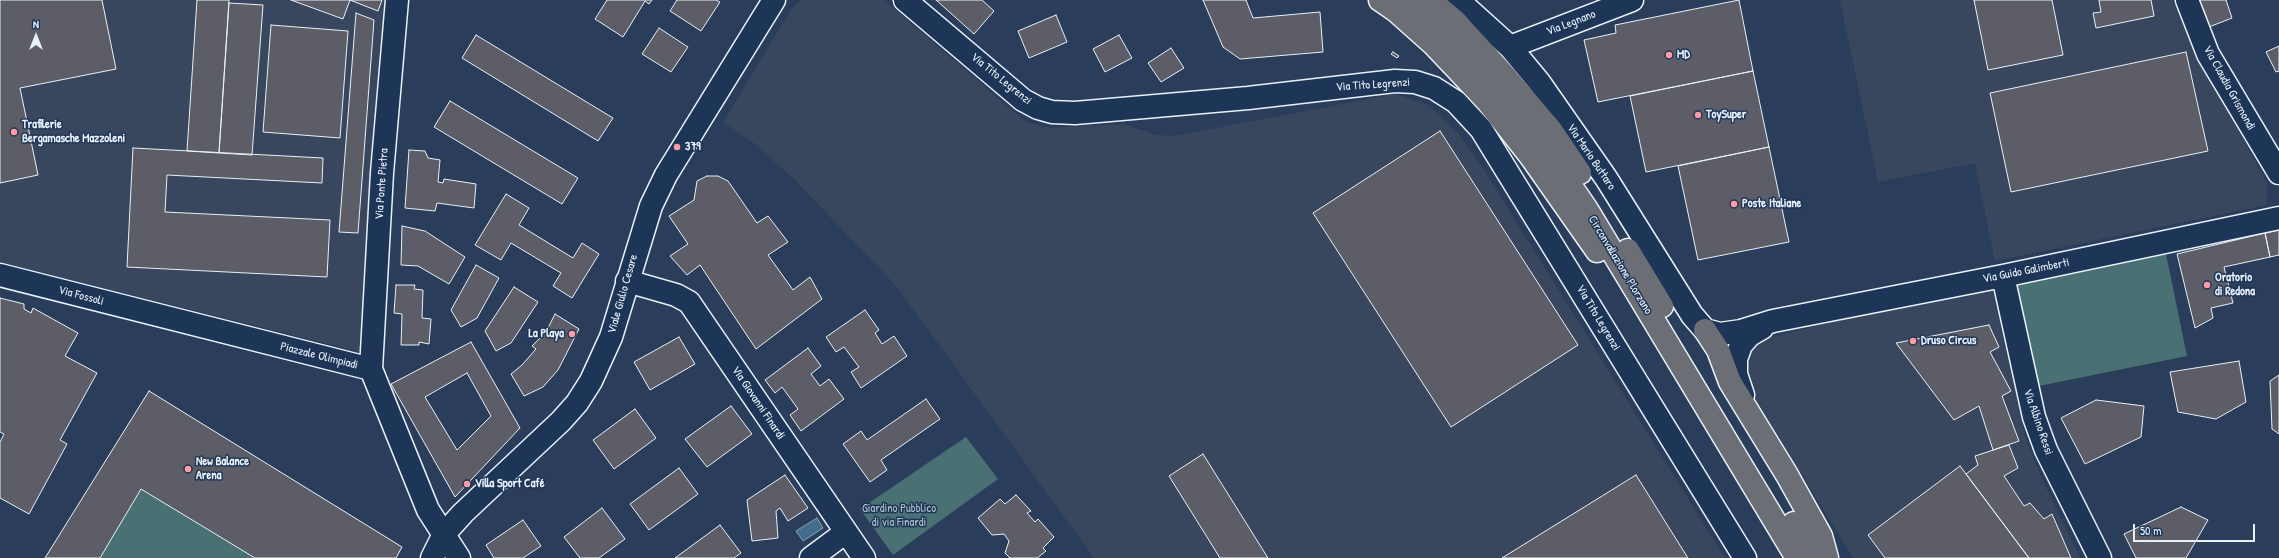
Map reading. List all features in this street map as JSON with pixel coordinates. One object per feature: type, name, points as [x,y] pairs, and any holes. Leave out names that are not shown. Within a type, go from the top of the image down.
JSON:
[{"type":"highway","points":[[1380,0],[1433,44],[1487,101],[1531,157],[1604,261],[1631,285]]},
{"type":"highway","name":"Circonvallazione Plorzano","points":[[1406,0],[1469,60],[1498,91],[1542,145],[1586,208],[1631,285],[1797,558]]},
{"type":"highway","name":"Circonvallazione Plorzano","points":[[1430,0],[1460,27],[1551,130],[1593,194],[1815,558]]},
{"type":"highway","points":[[1705,330],[1718,350],[1730,382],[1752,415],[1822,536],[1827,558]]},
{"type":"street","name":"Via Ponte Pietra","points":[[371,369],[382,173],[397,0]]},
{"type":"street","name":"Viale Giulio Cesare","points":[[432,558],[444,534],[463,513],[562,421],[577,403],[591,381],[606,349],[651,206],[666,175],[774,0]]},
{"type":"street","name":"Via Tito Legrenzi","points":[[905,0],[1024,100],[1038,108],[1052,112],[1075,113],[1248,98],[1395,81],[1415,82],[1434,88],[1456,102],[1481,129],[1745,558]]},
{"type":"street","name":"Via Mario Buttaro","points":[[1458,0],[1510,47],[1539,82],[1602,172],[1692,315],[1705,330]]},
{"type":"street","name":"Via Legnano","points":[[1510,47],[1632,0]]},
{"type":"street","name":"Via Claudia Grismondi","points":[[2187,0],[2208,54],[2279,172]]},
{"type":"street","name":"Via Guido Galimberti","points":[[1773,321],[2003,276],[2279,218]]},
{"type":"street","name":"Via Fossoli","points":[[0,275],[161,316]]},
{"type":"street","name":"Via Albino Ressi","points":[[2003,276],[2034,417],[2046,450],[2100,558]]},
{"type":"street","name":"Via Giovanni Finardi","points":[[627,281],[676,295],[688,302],[864,558]]},
{"type":"street","name":"Piazzale Olimpiadi","points":[[161,316],[371,369],[428,510],[459,558]]},
{"type":"street","points":[[1705,330],[1720,334],[1741,331],[1773,321]]},
{"type":"street","points":[[1752,415],[1739,387],[1736,374],[1736,359],[1741,345],[1750,335],[1773,321]]},
{"type":"street","points":[[812,558],[846,532]]},
{"type":"shaded area","points":[[0,0],[386,0],[371,175],[361,352],[0,262]]},
{"type":"shaded area","points":[[802,0],[884,0],[1024,120],[1040,126],[1051,128],[1123,124],[1157,135],[1175,136],[1389,95],[1398,95],[1426,104],[1438,113],[1460,136],[1484,170],[1725,558],[1094,558],[897,287],[794,179],[755,144],[723,122],[788,15],[795,5]]},
{"type":"shaded area","points":[[1840,0],[2172,0],[2218,93],[2267,183],[2267,205],[1995,261],[1975,163],[1878,182]]},
{"type":"shaded area","points":[[1988,289],[1993,293],[2025,436],[2041,477],[2080,558],[1853,558],[1746,383],[1745,367],[1748,354],[1760,340],[1871,312]]},
{"type":"shaded area","points":[[817,518],[823,528],[803,541],[796,531]]},
{"type":"green space","points":[[2166,254],[2187,356],[2034,387],[2013,286]]},
{"type":"green space","name":"New Balance Arena","points":[[149,391],[402,547],[396,558],[45,558]]},
{"type":"green space","name":"Giardino Pubblico di via Finardi","points":[[966,437],[998,479],[893,555],[860,509]]},
{"type":"building","name":"Trafilerie Bergamasche Mazzoleni","points":[[0,0],[102,0],[116,69],[20,88],[38,175],[0,183]]},
{"type":"building","points":[[197,0],[229,0],[219,153],[187,151]]},
{"type":"building","points":[[291,0],[350,0],[343,19]]},
{"type":"building","points":[[350,0],[382,0],[378,11]]},
{"type":"building","points":[[607,0],[652,0],[649,4],[645,1],[623,37],[595,19]]},
{"type":"building","points":[[677,0],[716,0],[720,2],[701,31],[670,11]]},
{"type":"building","points":[[936,0],[982,0],[994,11],[974,34]]},
{"type":"building","points":[[1203,0],[1246,0],[1253,18],[1320,12],[1323,52],[1240,59],[1223,47]]},
{"type":"building","name":"MD","points":[[1739,0],[1753,71],[1598,102],[1584,40],[1616,33],[1615,25]]},
{"type":"building","points":[[1974,0],[2052,0],[2063,55],[1988,70]]},
{"type":"building","points":[[2099,0],[2151,0],[2154,16],[2096,28],[2093,13],[2101,12]]},
{"type":"building","points":[[2199,0],[2226,0],[2232,18],[2209,27]]},
{"type":"building","points":[[229,3],[263,5],[252,155],[219,153]]},
{"type":"building","points":[[356,13],[374,20],[358,233],[339,232]]},
{"type":"building","points":[[1056,15],[1067,42],[1029,58],[1018,31]]},
{"type":"building","points":[[271,25],[348,31],[340,138],[263,132]]},
{"type":"building","points":[[659,28],[688,47],[671,72],[642,54]]},
{"type":"building","points":[[476,35],[613,118],[598,141],[462,58]]},
{"type":"building","points":[[1119,35],[1132,58],[1105,72],[1093,49]]},
{"type":"building","points":[[2279,46],[2279,71],[2276,72],[2266,52]]},
{"type":"building","points":[[1171,48],[1184,68],[1161,82],[1148,63]]},
{"type":"building","points":[[1393,52],[1399,56],[1397,58],[1391,54]]},
{"type":"building","points":[[2186,52],[2208,151],[2011,192],[1990,93]]},
{"type":"building","name":"ToySuper","points":[[1753,71],[1769,147],[1646,172],[1630,96]]},
{"type":"building","points":[[450,101],[578,178],[562,204],[434,127]]},
{"type":"building","points":[[1440,131],[1578,345],[1451,427],[1313,213]]},
{"type":"building","name":"Poste Italiane","points":[[1769,147],[1789,242],[1698,260],[1678,166]]},
{"type":"building","points":[[133,148],[323,158],[322,183],[167,175],[165,212],[330,220],[327,277],[127,267]]},
{"type":"building","points":[[409,150],[425,151],[428,158],[440,160],[438,182],[443,183],[444,179],[476,184],[474,208],[437,203],[435,211],[405,208]]},
{"type":"building","points":[[707,176],[718,176],[728,181],[757,223],[768,216],[788,242],[768,255],[793,290],[810,277],[822,299],[756,349],[700,265],[687,275],[670,256],[688,244],[669,216],[694,200],[697,181]]},
{"type":"building","points":[[506,194],[529,208],[519,225],[573,258],[582,243],[599,254],[572,298],[553,286],[561,273],[511,243],[501,260],[475,245]]},
{"type":"building","points":[[402,226],[425,231],[465,257],[449,284],[418,266],[401,265]]},
{"type":"building","points":[[2279,230],[2279,255],[2270,257],[2265,233]]},
{"type":"building","name":"Oratorio di Redona","points":[[2265,233],[2270,257],[2224,267],[2233,303],[2211,308],[2213,318],[2195,328],[2177,254]]},
{"type":"building","points":[[476,265],[499,278],[477,318],[461,327],[451,310]]},
{"type":"building","points":[[396,285],[415,285],[414,289],[423,290],[422,318],[431,319],[429,344],[419,342],[419,345],[401,345],[402,314],[394,313]]},
{"type":"building","points":[[514,287],[538,302],[511,343],[496,351],[485,331]]},
{"type":"building","points":[[0,298],[24,304],[24,309],[31,313],[33,308],[78,333],[65,356],[97,373],[60,440],[67,444],[29,514],[0,498],[0,442],[4,434],[0,432]]},
{"type":"building","points":[[865,310],[879,330],[875,333],[882,344],[894,336],[907,356],[861,388],[851,372],[859,367],[844,347],[836,352],[826,337]]},
{"type":"building","points":[[555,314],[579,329],[558,370],[543,387],[524,396],[511,374],[522,365],[536,349],[532,346],[546,332]]},
{"type":"building","points":[[1989,325],[1999,347],[1990,352],[2011,391],[2002,396],[2019,441],[1993,450],[1979,406],[1954,420],[1896,343]]},
{"type":"building","points":[[679,337],[695,364],[650,390],[634,362]]},
{"type":"building","points":[[471,342],[520,428],[455,497],[391,384]],"holes":[[[467,373],[491,416],[457,450],[425,397]]]},
{"type":"building","points":[[808,348],[821,366],[811,374],[820,386],[829,379],[844,399],[801,431],[790,415],[798,409],[782,387],[775,393],[765,380]]},
{"type":"building","points":[[2239,361],[2246,402],[2216,419],[2178,412],[2170,372]]},
{"type":"building","points":[[2279,375],[2279,434],[2272,429],[2270,381]]},
{"type":"building","name":"New Balance Arena","points":[[149,391],[402,547],[396,558],[255,558],[141,489],[100,558],[45,558]]},
{"type":"building","points":[[926,399],[940,419],[881,460],[887,470],[870,482],[843,444],[861,431],[867,440]]},
{"type":"building","points":[[2096,400],[2144,406],[2141,437],[2085,464],[2061,418]]},
{"type":"building","points":[[731,406],[752,434],[707,467],[685,439]]},
{"type":"building","points":[[635,409],[656,438],[614,469],[593,440]]},
{"type":"building","points":[[2009,445],[2018,468],[2004,476],[2024,506],[2030,503],[2044,519],[2052,514],[2071,558],[2029,558],[1966,474],[1978,465],[1975,456]]},
{"type":"building","points":[[1203,454],[1268,558],[1220,558],[1169,476]]},
{"type":"building","points":[[1960,466],[2029,558],[1885,558],[1868,535]]},
{"type":"building","points":[[679,468],[698,494],[649,530],[630,504]]},
{"type":"building","points":[[785,475],[808,508],[788,521],[780,508],[776,511],[778,538],[752,541],[747,500]]},
{"type":"building","points":[[1636,475],[1688,558],[1502,558]]},
{"type":"building","points":[[1016,495],[1031,511],[1027,513],[1035,522],[1038,519],[1054,537],[1043,548],[1046,551],[1037,558],[1010,558],[1005,553],[1009,541],[1004,534],[992,535],[978,518],[1000,499],[1005,504]]},
{"type":"building","points":[[2181,507],[2208,520],[2186,558],[2136,558],[2124,534]]},
{"type":"building","points":[[602,508],[625,539],[599,558],[580,558],[564,537]]},
{"type":"building","points":[[523,520],[541,546],[523,558],[494,558],[486,545]]},
{"type":"building","points":[[720,525],[741,553],[734,558],[675,558]]},
{"type":"place","name":"MD","points":[[1669,55]]},
{"type":"place","name":"ToySuper","points":[[1698,115]]},
{"type":"place","name":"Trafilerie Bergamasche Mazzoleni","points":[[14,132]]},
{"type":"place","name":"379","points":[[677,147]]},
{"type":"place","name":"Poste Italiane","points":[[1734,204]]},
{"type":"place","name":"Oratorio di Redona","points":[[2207,285]]},
{"type":"place","name":"La Playa","points":[[572,334]]},
{"type":"place","name":"Druso Circus","points":[[1913,341]]},
{"type":"place","name":"New Balance Arena","points":[[188,469]]},
{"type":"place","name":"Villa Sport Café","points":[[467,484]]}]
